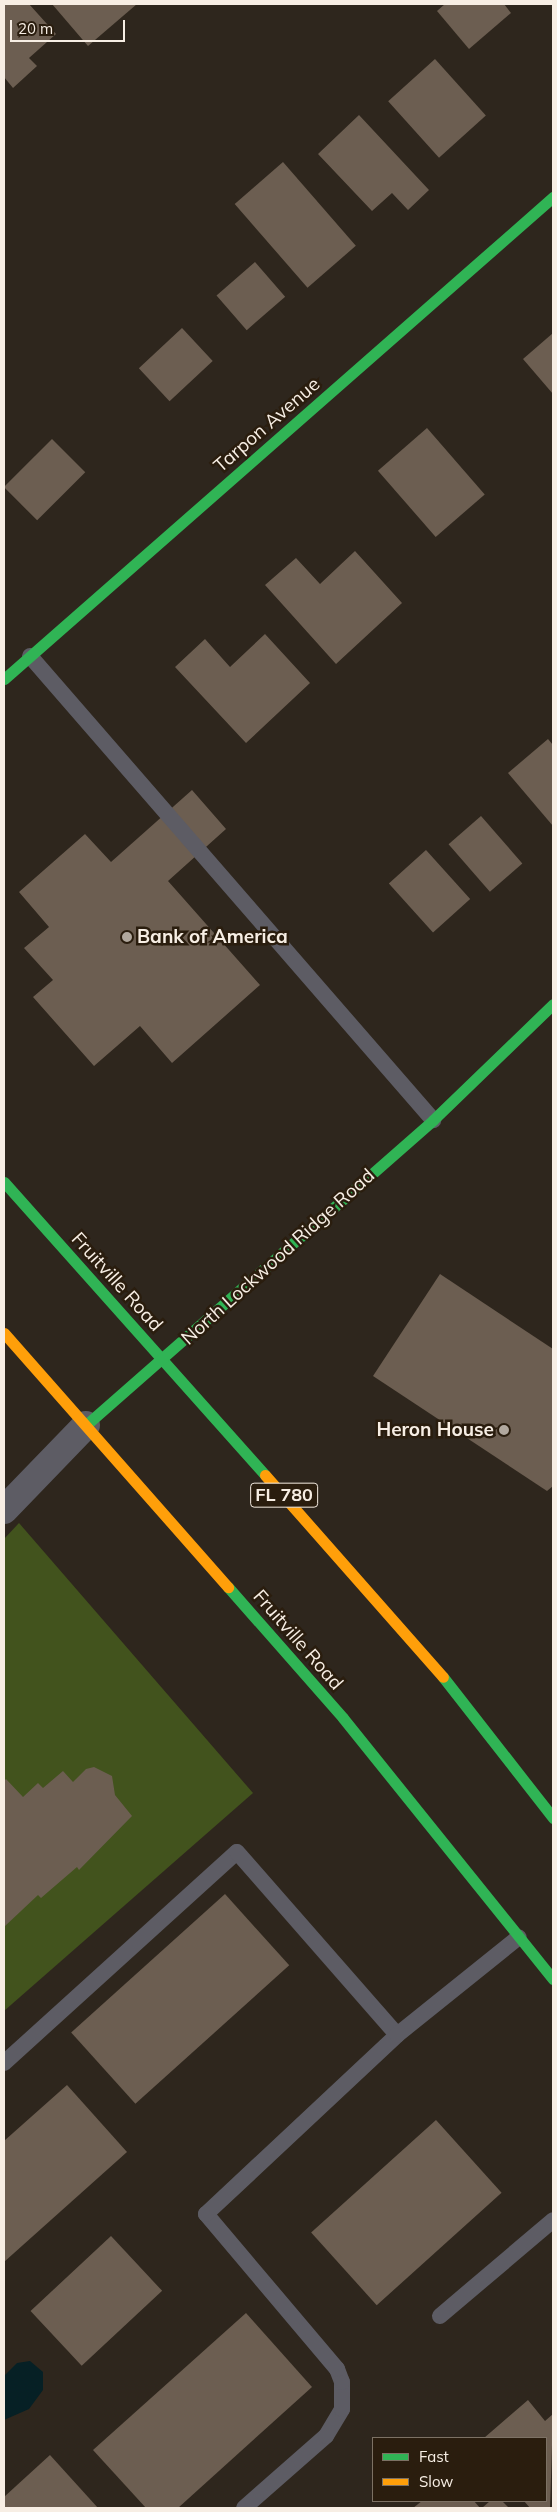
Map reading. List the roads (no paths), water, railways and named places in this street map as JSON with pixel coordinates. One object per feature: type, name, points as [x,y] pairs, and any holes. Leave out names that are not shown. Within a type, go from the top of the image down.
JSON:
[{"type":"main road","name":"Tarpon Avenue","points":[[4,679],[553,197]]},
{"type":"main road","name":"North Lockwood Ridge Road","points":[[86,1425],[432,1120],[553,1004]]},
{"type":"main road","name":"Fruitville Road","points":[[4,1182],[427,1657],[553,1818]]},
{"type":"main road","name":"Fruitville Road","points":[[4,1333],[343,1718],[553,1979]]},
{"type":"street","name":"North Lockwood Ridge Road","points":[[4,1510],[86,1425]]},
{"type":"lane","points":[[30,656],[432,1120]]},
{"type":"lane","points":[[4,2063],[237,1852],[397,2035]]},
{"type":"lane","points":[[244,2508],[326,2436],[342,2409],[342,2382],[337,2369],[206,2214],[397,2035],[519,1937]]},
{"type":"lane","points":[[440,2316],[553,2220]]},
{"type":"water","points":[[30,2361],[43,2372],[43,2390],[29,2409],[4,2420],[4,2376],[17,2363]]},
{"type":"place","name":"Bank of America","points":[[127,937]]},
{"type":"place","name":"Heron House","points":[[504,1430]]}]
